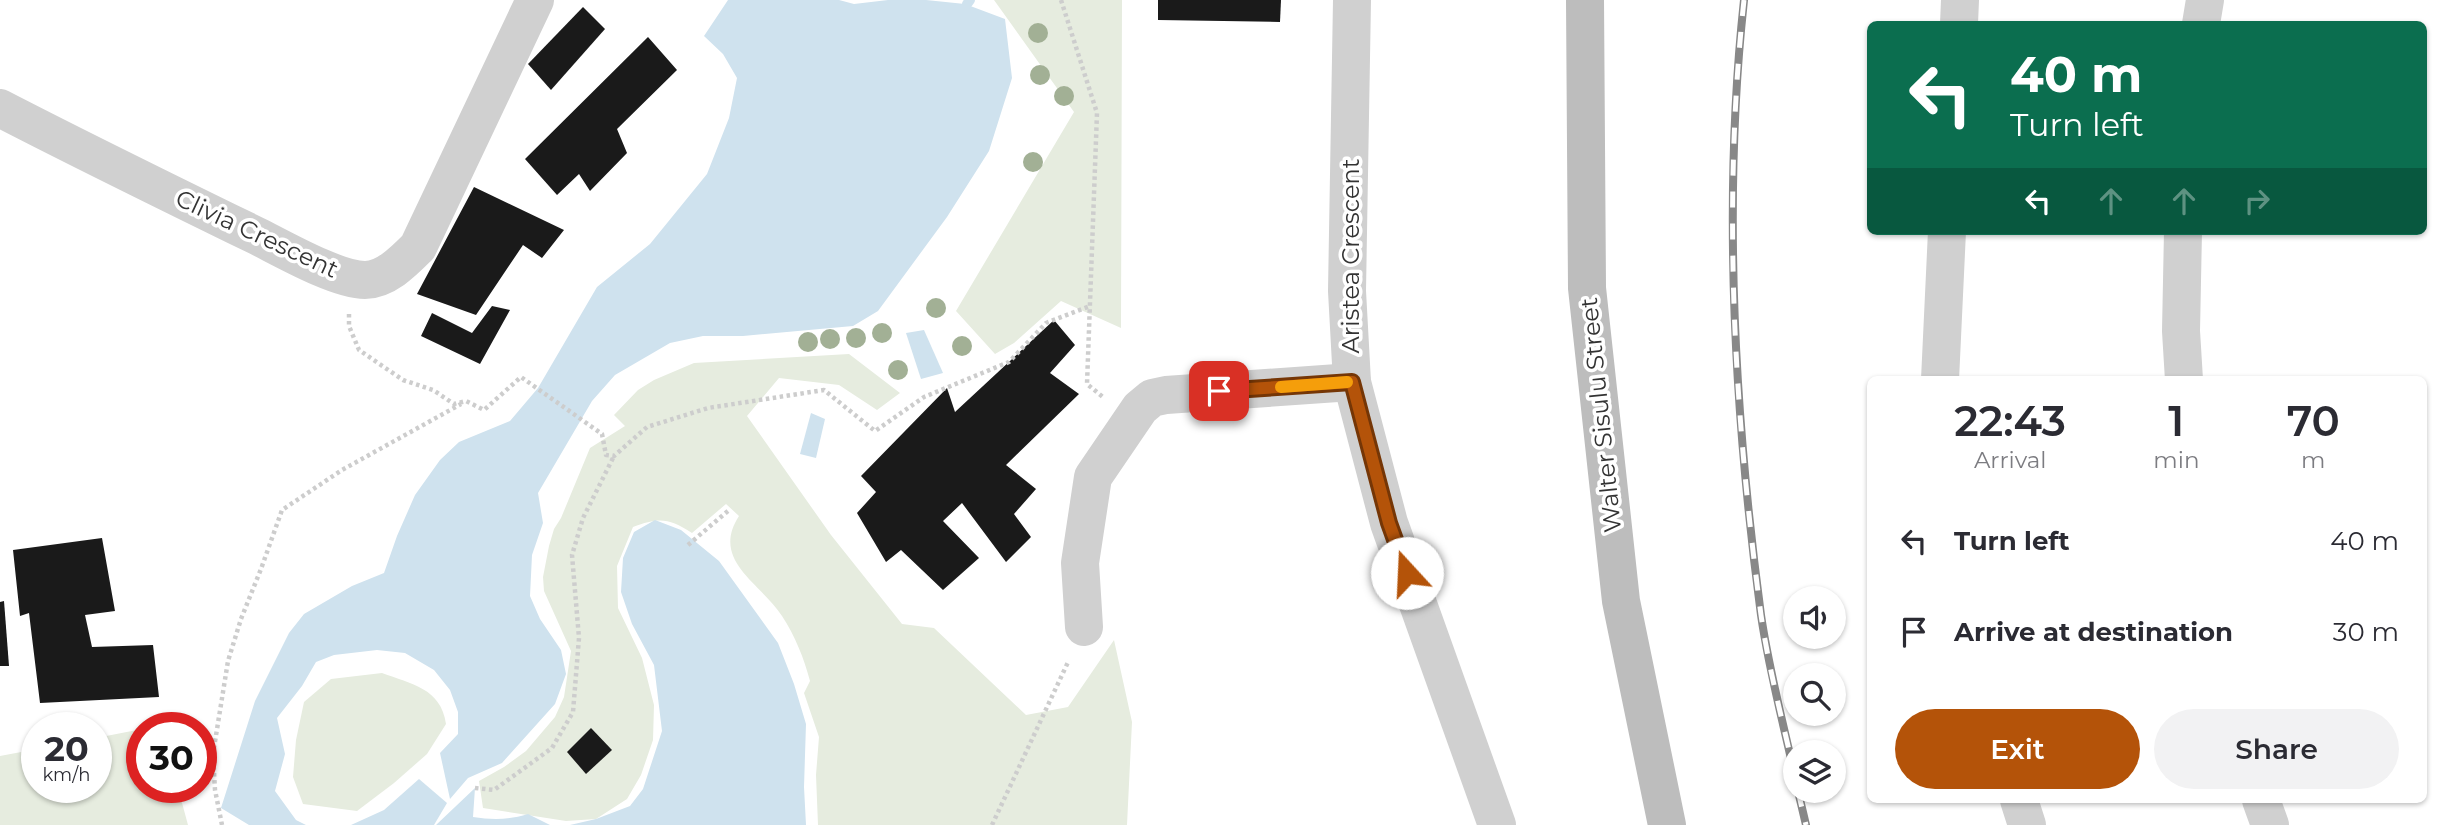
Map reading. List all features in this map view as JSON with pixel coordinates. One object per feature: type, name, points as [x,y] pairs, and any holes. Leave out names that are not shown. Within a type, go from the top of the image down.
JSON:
[{"type":"main road","name":"Walter Sisulu Street","points":[[1584,0],[1587,288],[1621,601],[1667,825]]},
{"type":"street","name":"Aristea Crescent","points":[[1352,0],[1347,291],[1352,382],[1389,523],[1497,825]]},
{"type":"street","points":[[1959,21],[1960,0]]},
{"type":"street","points":[[2202,21],[2205,0]]},
{"type":"street","name":"Clivia Crescent","points":[[0,108],[124,172],[326,270],[366,280],[383,275],[402,263],[418,247],[522,5]]},
{"type":"street","points":[[1940,376],[1947,235]]},
{"type":"street","points":[[2183,235],[2181,331],[2184,376]]},
{"type":"street","points":[[1084,627],[1080,563],[1093,477],[1140,408],[1152,398],[1166,395],[1352,382]]},
{"type":"street","points":[[2021,803],[2027,825]]},
{"type":"street","points":[[2262,803],[2270,825]]},
{"type":"path","points":[[1061,0],[1097,113],[1087,384]]},
{"type":"path","points":[[351,277],[349,326],[359,350],[403,380],[433,390],[454,404],[466,401],[484,410],[522,377],[602,434],[606,455],[614,456]]},
{"type":"path","points":[[475,788],[494,790],[552,748],[573,712],[579,638],[572,555],[583,518],[614,456],[648,427],[708,408],[824,390],[875,431],[924,397],[1009,362],[1046,323],[1090,306]]},
{"type":"path","points":[[222,825],[215,790],[213,754],[228,661],[240,620],[282,510],[342,470],[466,401]]},
{"type":"path","points":[[688,545],[729,510]]},
{"type":"path","points":[[992,825],[1084,627]]},
{"type":"shaded area","points":[[994,0],[1122,0],[1121,328],[1061,301],[1014,343],[995,354],[956,311],[1074,112]]},
{"type":"shaded area","points":[[849,354],[900,393],[877,410],[839,385],[779,378],[747,416],[831,535],[902,624],[934,628],[1026,715],[1068,707],[1114,640],[1132,722],[1127,825],[818,825],[816,775],[819,737],[804,693],[810,681],[808,672],[795,639],[782,616],[734,559],[732,532],[739,516],[726,504],[692,533],[677,524],[664,521],[633,527],[617,566],[618,608],[642,658],[654,705],[653,740],[641,775],[627,799],[596,819],[566,821],[483,808],[479,781],[526,751],[555,717],[564,697],[571,651],[544,591],[543,577],[554,529],[590,448],[625,426],[614,415],[638,390],[694,363]]},
{"type":"shaded area","points":[[382,673],[414,684],[431,695],[438,702],[446,724],[427,754],[357,811],[303,804],[293,777],[296,740],[304,702],[331,679]]},
{"type":"shaded area","points":[[126,732],[126,803],[182,803],[188,825],[0,825],[0,756],[21,752],[21,803],[112,803],[112,735]]},
{"type":"water","points":[[728,0],[839,0],[854,4],[888,0],[926,0],[965,4],[1005,19],[1012,78],[989,151],[947,217],[878,311],[853,326],[743,336],[703,336],[670,343],[615,375],[592,401],[538,493],[543,523],[532,555],[530,596],[540,619],[561,650],[566,674],[555,704],[502,763],[468,778],[450,799],[440,753],[458,734],[458,712],[450,690],[434,670],[405,653],[377,650],[334,655],[316,662],[302,686],[277,718],[285,754],[275,791],[296,820],[306,825],[249,825],[221,808],[255,701],[289,633],[304,614],[352,586],[384,573],[415,495],[440,460],[459,442],[510,421],[538,388],[597,287],[650,244],[707,174],[729,118],[737,78],[723,54],[704,36]]},
{"type":"water","points":[[924,330],[943,373],[921,379],[906,333]]},
{"type":"water","points":[[811,413],[825,419],[816,458],[800,454]]},
{"type":"water","points":[[655,520],[681,530],[719,561],[778,643],[806,724],[806,825],[570,825],[596,819],[630,806],[643,789],[662,731],[654,665],[632,624],[621,592],[623,558],[634,532]]},
{"type":"water","points":[[419,779],[447,803],[434,825],[351,825],[384,810]]},
{"type":"water","points":[[475,788],[473,817],[500,819],[528,814],[550,825],[436,825]]},
{"type":"building","points":[[1158,0],[1281,0],[1280,22],[1158,20]]},
{"type":"building","points":[[583,7],[605,29],[551,90],[528,64]]},
{"type":"building","points":[[648,37],[677,70],[617,129],[627,153],[590,191],[579,174],[557,195],[525,159]]},
{"type":"building","points":[[474,187],[564,230],[542,258],[523,245],[476,315],[417,294]]},
{"type":"building","points":[[492,306],[510,310],[480,364],[421,336],[432,313],[472,333]]},
{"type":"building","points":[[1054,320],[1075,345],[1050,373],[1079,394],[1006,465],[1036,489],[1014,514],[1031,537],[1006,562],[962,503],[943,521],[979,558],[943,590],[901,550],[886,562],[857,513],[876,492],[861,476],[947,388],[955,412]]},
{"type":"building","points":[[102,538],[115,611],[85,615],[92,647],[153,645],[159,697],[40,703],[29,613],[20,616],[13,550]]},
{"type":"building","points":[[4,601],[9,666],[0,666],[0,602]]},
{"type":"building","points":[[591,728],[612,750],[586,774],[567,752]]},
{"type":"waterway","points":[[967,4],[970,0]]},
{"type":"railway","points":[[1744,0],[1734,154],[1734,308],[1738,385],[1761,615],[1786,740]]},
{"type":"railway","points":[[1801,803],[1806,825]]},
{"type":"slow traffic","points":[[1281,387],[1347,382]]},
{"type":"route","points":[[1219,391],[1352,382],[1389,523],[1407,573]]}]
